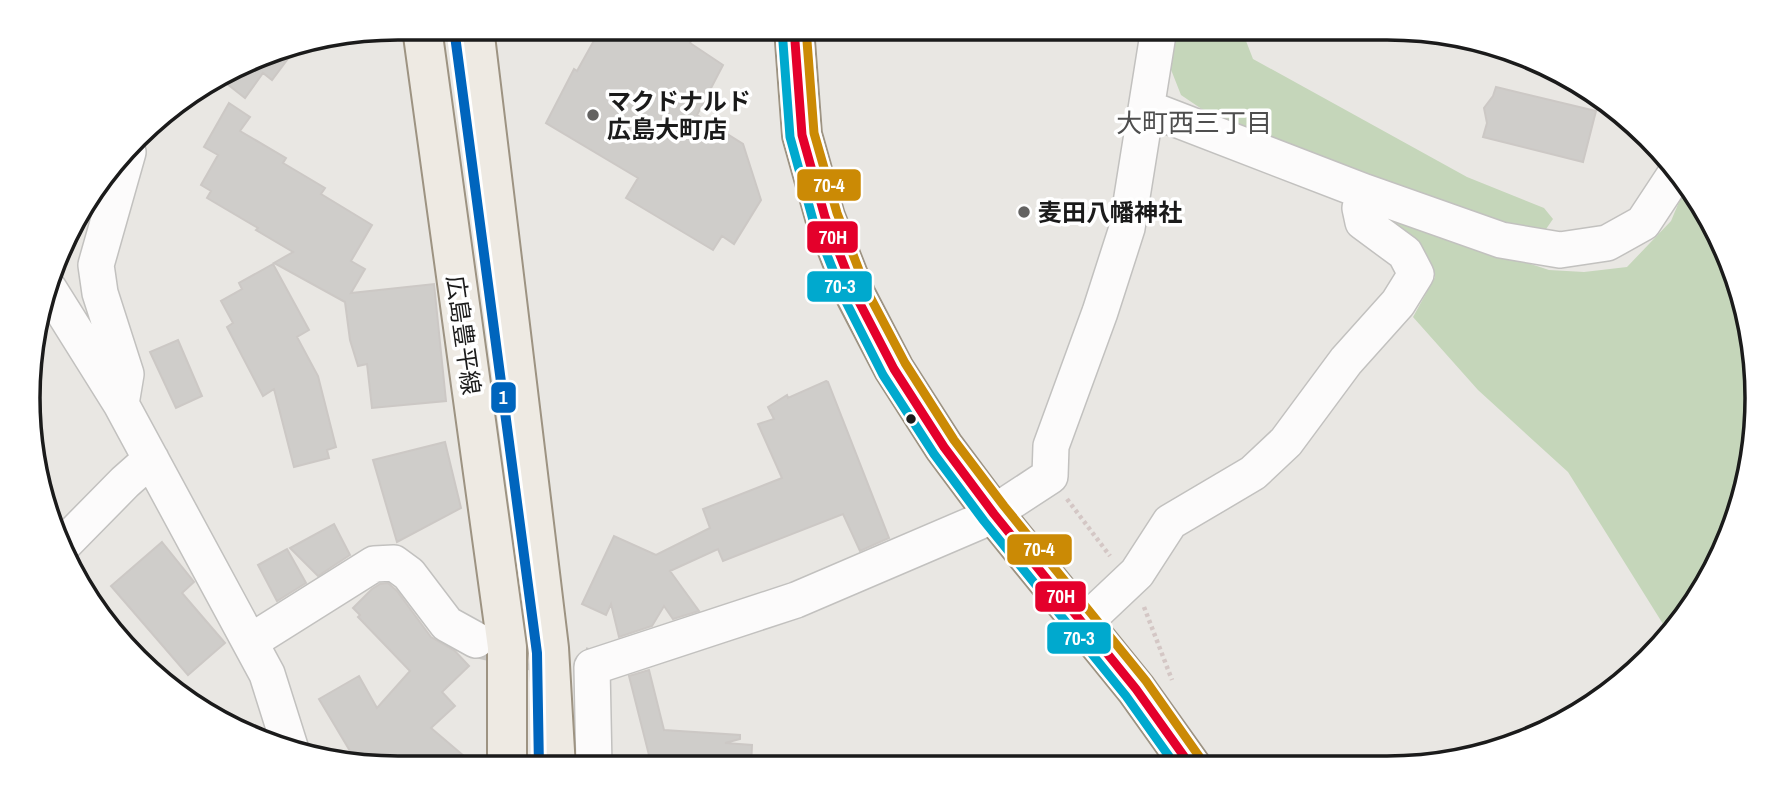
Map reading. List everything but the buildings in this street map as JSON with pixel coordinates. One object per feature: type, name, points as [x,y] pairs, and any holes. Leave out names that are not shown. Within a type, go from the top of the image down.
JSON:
[{"type":"main road","name":"広島豊平線","points":[[424,40],[507,647],[507,756]]},
{"type":"main road","name":"広島豊平線","points":[[475,40],[549,648],[554,756]]},
{"type":"main road","points":[[795,40],[802,135],[825,217],[856,296],[894,369],[944,447],[994,514],[1136,689],[1184,756]]},
{"type":"street","points":[[593,756],[588,666],[796,600],[994,514],[1050,476],[1051,446],[1100,312],[1127,228],[1158,40]]},
{"type":"street","points":[[1147,108],[1365,192],[1501,240],[1560,250],[1607,243],[1643,223],[1671,180]]},
{"type":"street","points":[[121,404],[126,374],[100,293],[96,265],[123,169]]},
{"type":"street","points":[[1083,624],[1137,573],[1170,522],[1253,473],[1286,442],[1346,361],[1398,303],[1416,274],[1405,253],[1363,222],[1360,208],[1365,192]]},
{"type":"street","points":[[54,298],[121,404],[267,674],[287,738]]},
{"type":"street","points":[[69,539],[151,459]]},
{"type":"street","points":[[250,642],[374,564],[394,564],[409,574],[447,624],[476,640]]},
{"type":"green space","points":[[1172,40],[1246,40],[1253,59],[1467,177],[1544,208],[1553,219],[1544,232],[1511,231],[1218,120],[1181,95],[1168,62]]},
{"type":"green space","points":[[1682,196],[1718,261],[1738,328],[1745,398],[1742,445],[1726,513],[1697,577],[1664,625],[1568,472],[1478,390],[1413,317],[1435,277],[1387,216],[1549,270],[1584,272],[1627,267],[1671,221]]},
{"type":"tunnel","points":[[479,641],[585,665]]},
{"type":"transit line","name":"1","points":[[456,40],[537,653],[539,756]]},
{"type":"transit line","name":"70-3","points":[[783,40],[790,137],[813,220],[845,300],[883,375],[934,454],[984,521],[1126,696],[1169,756]]},
{"type":"transit line","name":"70H","points":[[795,40],[802,135],[825,217],[856,296],[894,369],[944,447],[994,514],[1136,689],[1184,756]]},
{"type":"transit line","name":"70-4","points":[[807,40],[814,133],[837,213],[867,291],[905,363],[954,440],[1146,681],[1199,756]]},
{"type":"place","name":"マクドナルド 広島大町店","points":[[593,115]]},
{"type":"place","name":"麦田八幡神社","points":[[1024,212]]},
{"type":"district","name":"大町西三丁目","points":[[1194,122]]}]
